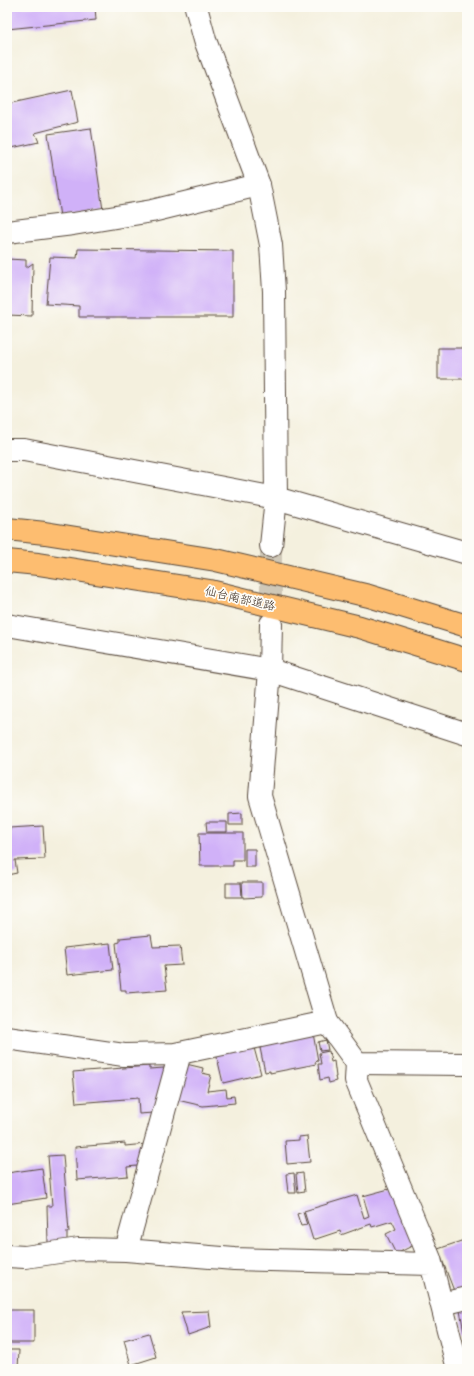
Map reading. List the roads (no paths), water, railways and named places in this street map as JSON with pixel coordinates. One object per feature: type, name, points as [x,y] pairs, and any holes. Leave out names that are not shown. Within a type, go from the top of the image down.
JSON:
[{"type":"highway","points":[[7,529],[45,533],[216,560],[369,596],[467,626]]},
{"type":"highway","name":"仙台南部道路","points":[[7,561],[38,564],[210,591],[360,626],[467,660]]},
{"type":"street","points":[[196,7],[205,40],[259,184],[271,245],[274,291],[276,498],[271,546]]},
{"type":"street","points":[[7,232],[73,224],[152,211],[259,184]]},
{"type":"street","points":[[7,450],[24,450],[276,498],[467,553]]},
{"type":"street","points":[[7,624],[270,670],[467,734]]},
{"type":"street","points":[[271,624],[270,670],[260,796],[327,1022],[357,1063],[356,1080],[431,1264],[458,1369]]},
{"type":"street","points":[[7,1038],[124,1056],[180,1053],[327,1022]]},
{"type":"street","points":[[126,1250],[180,1053]]},
{"type":"street","points":[[357,1063],[467,1064]]},
{"type":"street","points":[[7,1256],[25,1256],[79,1248],[126,1250],[234,1260],[431,1264]]},
{"type":"street","points":[[442,1304],[467,1298]]},
{"type":"street","points":[[462,1369],[467,1368]]},
{"type":"tunnel","points":[[271,546],[271,624]]}]
